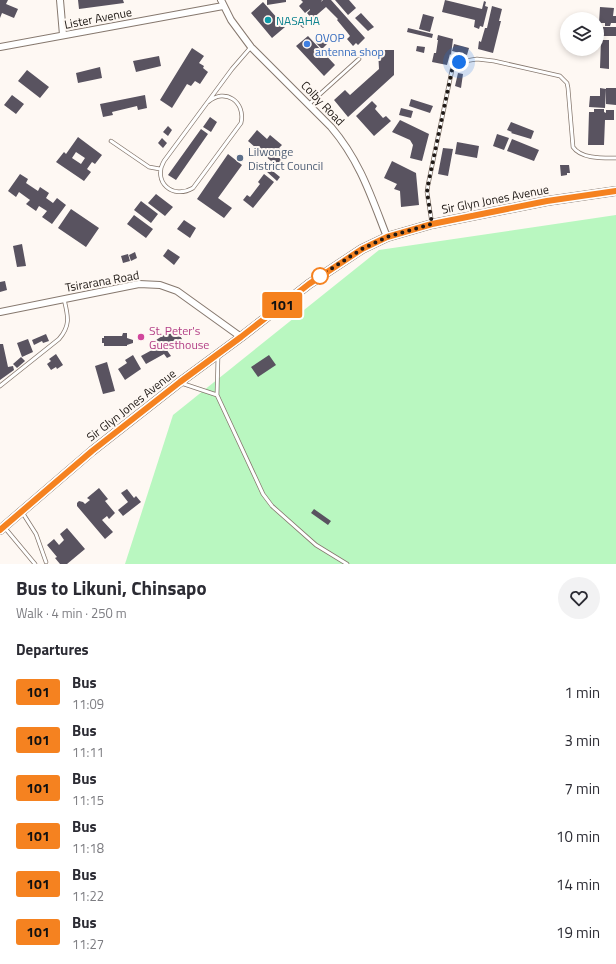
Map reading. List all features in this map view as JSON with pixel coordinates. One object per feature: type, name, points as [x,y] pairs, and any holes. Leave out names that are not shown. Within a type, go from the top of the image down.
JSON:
[{"type":"main road","name":"Sir Glyn Jones Avenue","points":[[2,528],[92,451],[180,382],[309,284],[362,249],[387,237],[432,224],[547,201],[616,191]]},
{"type":"street","points":[[60,0],[63,35]]},
{"type":"street","name":"Lister Avenue","points":[[0,48],[222,3]]},
{"type":"street","name":"Colby Road","points":[[222,3],[231,20],[251,47],[336,133],[356,161],[368,187],[387,237]]},
{"type":"street","name":"Tsirarana Road","points":[[0,312],[139,284],[160,285],[177,291],[241,337]]},
{"type":"lane","points":[[208,102],[214,98],[223,96],[228,96],[236,101],[242,114],[241,123],[196,184],[189,190],[179,192],[170,190],[161,179],[160,170],[164,161],[232,69],[251,47]]},
{"type":"lane","points":[[309,104],[359,59]]},
{"type":"lane","points":[[432,224],[427,192],[428,185],[452,70],[459,62],[477,59],[494,61],[560,76],[567,83],[568,88],[573,147],[576,151],[595,157],[616,158]]},
{"type":"lane","points":[[112,141],[149,167],[160,170]]},
{"type":"lane","points":[[0,386],[59,339],[63,334],[68,322],[64,299]]},
{"type":"lane","points":[[218,354],[218,395],[263,494],[272,506],[316,545],[347,564]]},
{"type":"lane","points":[[180,382],[218,395]]},
{"type":"lane","points":[[22,511],[36,534],[46,562]]},
{"type":"lane","points":[[2,528],[35,564]]},
{"type":"green space","points":[[616,215],[616,564],[125,564],[173,415],[379,250]]},
{"type":"building","points":[[0,0],[8,0],[6,4],[18,9],[14,18],[2,13],[0,18]]},
{"type":"building","points":[[78,0],[123,0],[124,3],[79,9]]},
{"type":"building","points":[[267,0],[286,0],[286,2],[267,5]]},
{"type":"building","points":[[301,0],[322,0],[321,2],[323,0],[331,0],[365,38],[358,45],[356,43],[353,46],[347,39],[350,36],[337,20],[338,19],[326,7],[312,19],[307,13],[310,9],[305,13],[299,6],[303,2]]},
{"type":"building","points":[[335,0],[349,0],[356,8],[348,15]]},
{"type":"building","points":[[445,0],[482,9],[484,1],[486,2],[485,6],[488,7],[483,27],[480,26],[479,29],[474,27],[475,20],[442,12]]},
{"type":"building","name":"NASAHA","points":[[263,2],[285,27],[272,38],[251,13]]},
{"type":"building","points":[[492,6],[502,9],[499,21],[501,21],[493,53],[478,49],[479,41],[481,42],[485,28],[487,28]]},
{"type":"building","points":[[600,7],[614,8],[613,16],[616,16],[616,23],[611,23],[610,26],[605,26],[604,12],[600,12]]},
{"type":"building","points":[[361,13],[374,27],[368,31],[355,18]]},
{"type":"building","points":[[423,14],[434,17],[430,32],[419,29]]},
{"type":"building","points":[[306,16],[311,20],[303,28],[298,24]]},
{"type":"building","points":[[604,27],[616,27],[616,36],[604,36]]},
{"type":"building","points":[[408,28],[433,34],[432,38],[407,32]]},
{"type":"building","points":[[438,35],[453,39],[451,55],[450,54],[447,65],[432,62],[434,53],[436,53]]},
{"type":"building","points":[[308,36],[335,65],[324,76],[296,46]]},
{"type":"building","points":[[321,38],[327,44],[322,49],[316,43]]},
{"type":"building","points":[[604,40],[609,40],[609,69],[600,68],[600,56],[604,56]]},
{"type":"building","points":[[454,44],[469,48],[467,55],[452,51]]},
{"type":"building","points":[[417,46],[425,47],[424,53],[416,51]]},
{"type":"building","points":[[192,48],[204,56],[199,63],[204,66],[203,68],[208,72],[200,84],[195,81],[191,86],[187,84],[172,108],[160,100]]},
{"type":"building","points":[[378,50],[394,50],[394,75],[348,117],[334,100],[345,90],[350,95],[379,69]]},
{"type":"building","points":[[159,56],[161,66],[136,72],[133,61]]},
{"type":"building","points":[[100,67],[102,78],[78,83],[76,73]]},
{"type":"building","points":[[27,70],[49,87],[40,98],[18,81]]},
{"type":"building","points":[[458,73],[463,74],[461,88],[455,86]]},
{"type":"building","points":[[600,88],[606,89],[605,108],[589,107],[590,96],[600,96]]},
{"type":"building","points":[[606,88],[616,88],[616,105],[606,104]]},
{"type":"building","points":[[12,95],[24,104],[16,114],[4,105]]},
{"type":"building","points":[[145,95],[147,108],[138,110],[137,106],[112,112],[113,115],[103,117],[100,104]]},
{"type":"building","points":[[411,99],[433,106],[430,113],[409,106]]},
{"type":"building","points":[[372,101],[377,106],[375,109],[383,118],[386,116],[391,121],[374,136],[356,116]]},
{"type":"building","points":[[401,108],[413,111],[411,118],[399,115]]},
{"type":"building","points":[[594,109],[604,109],[604,112],[606,113],[606,110],[614,110],[614,120],[605,120],[604,145],[588,145],[589,112],[594,112]]},
{"type":"building","points":[[210,117],[217,122],[211,132],[203,127]]},
{"type":"building","points":[[400,120],[429,134],[422,161],[410,158],[413,145],[410,140],[392,132]]},
{"type":"building","points":[[511,122],[534,131],[531,139],[511,133],[512,132],[507,130]]},
{"type":"building","points":[[168,126],[172,130],[168,136],[163,132]]},
{"type":"building","points":[[201,129],[208,134],[176,180],[168,175]]},
{"type":"building","points":[[257,130],[267,139],[270,135],[282,145],[279,148],[288,156],[278,167],[248,141]]},
{"type":"building","points":[[497,134],[509,138],[504,150],[493,146]]},
{"type":"building","points":[[78,137],[102,155],[95,164],[92,162],[87,169],[91,172],[84,181],[56,162],[64,152],[66,154]],"holes":[[[76,152],[85,158],[81,164],[72,158]]]},
{"type":"building","points":[[162,138],[167,143],[163,148],[158,143]]},
{"type":"building","points":[[512,139],[539,150],[534,161],[507,151]]},
{"type":"building","points":[[457,142],[479,146],[477,158],[455,154]]},
{"type":"building","points":[[443,148],[453,149],[448,176],[438,174]]},
{"type":"building","points":[[228,154],[242,165],[218,198],[232,208],[224,218],[197,199]]},
{"type":"building","points":[[392,161],[416,173],[419,205],[401,207],[400,191],[394,189],[397,184],[384,178]]},
{"type":"building","points":[[560,165],[569,165],[570,173],[561,176]]},
{"type":"building","points":[[269,168],[280,177],[277,181],[266,171]]},
{"type":"building","points":[[20,174],[28,179],[26,183],[38,191],[40,187],[49,193],[46,198],[53,203],[57,198],[66,205],[52,224],[42,217],[47,211],[39,206],[36,211],[26,204],[30,200],[19,192],[16,197],[8,191]]},
{"type":"building","points":[[264,174],[274,182],[253,208],[243,200],[247,195],[250,197],[260,184],[258,182]]},
{"type":"building","points":[[156,194],[173,207],[165,216],[148,203]]},
{"type":"building","points":[[141,201],[158,214],[151,223],[134,210]]},
{"type":"building","points":[[71,209],[99,228],[86,247],[58,228]]},
{"type":"building","points":[[134,215],[153,229],[146,238],[127,224]]},
{"type":"building","points":[[184,220],[196,228],[190,238],[177,229]]},
{"type":"building","points":[[22,244],[26,266],[17,267],[13,246]]},
{"type":"building","points":[[168,249],[180,257],[174,265],[163,256]]},
{"type":"building","points":[[135,252],[137,258],[131,261],[129,255]]},
{"type":"building","points":[[128,254],[130,261],[123,263],[121,256]]},
{"type":"building","points":[[5,281],[7,290],[0,292],[0,282]]},
{"type":"building","points":[[175,328],[182,339],[177,342],[175,340],[164,346],[171,356],[167,358],[164,354],[146,364],[141,356],[152,350],[149,346],[157,342],[156,340]]},
{"type":"building","points":[[123,333],[127,333],[127,338],[133,340],[133,343],[127,346],[104,346],[104,343],[102,343],[102,338],[104,338],[104,336],[122,336]]},
{"type":"building","points":[[46,334],[49,341],[43,343],[42,341],[34,345],[32,340]]},
{"type":"building","points":[[28,339],[33,352],[22,357],[17,343]]},
{"type":"building","points":[[0,344],[3,344],[8,367],[13,366],[14,370],[0,380]]},
{"type":"building","points":[[56,354],[63,365],[57,369],[56,367],[51,370],[47,364],[51,361],[49,359]]},
{"type":"building","points":[[133,355],[141,369],[125,380],[118,369],[127,363],[125,360]]},
{"type":"building","points":[[269,355],[276,365],[258,377],[251,367]]},
{"type":"building","points":[[21,357],[25,361],[17,368],[13,364]]},
{"type":"building","points":[[107,362],[115,391],[103,394],[95,366]]},
{"type":"building","points":[[99,488],[108,499],[105,501],[115,513],[109,519],[107,516],[102,520],[113,532],[105,539],[77,506],[79,501],[85,504],[90,500],[87,498]]},
{"type":"building","points":[[127,489],[134,498],[136,496],[141,502],[123,516],[118,510],[128,502],[121,493]]},
{"type":"building","points":[[314,509],[331,521],[328,525],[311,513]]},
{"type":"building","points":[[67,528],[85,549],[67,564],[60,564],[55,558],[57,557],[47,545],[54,539],[59,545],[64,540],[60,534]]},
{"type":"bus line","name":"101","points":[[0,530],[92,451],[180,382],[309,284],[362,249],[406,230],[432,224],[547,201],[616,191]]},
{"type":"place","name":"NASAHA","points":[[268,20]]},
{"type":"place","name":"OVOP antenna shop","points":[[307,44]]},
{"type":"place","name":"Lilwonge District Council","points":[[240,158]]},
{"type":"place","name":"St. Peter's Guesthouse","points":[[141,337]]},
{"type":"route","points":[[320,276],[362,249],[387,237],[406,230],[432,224],[427,192],[428,185],[452,70],[459,62]]}]
